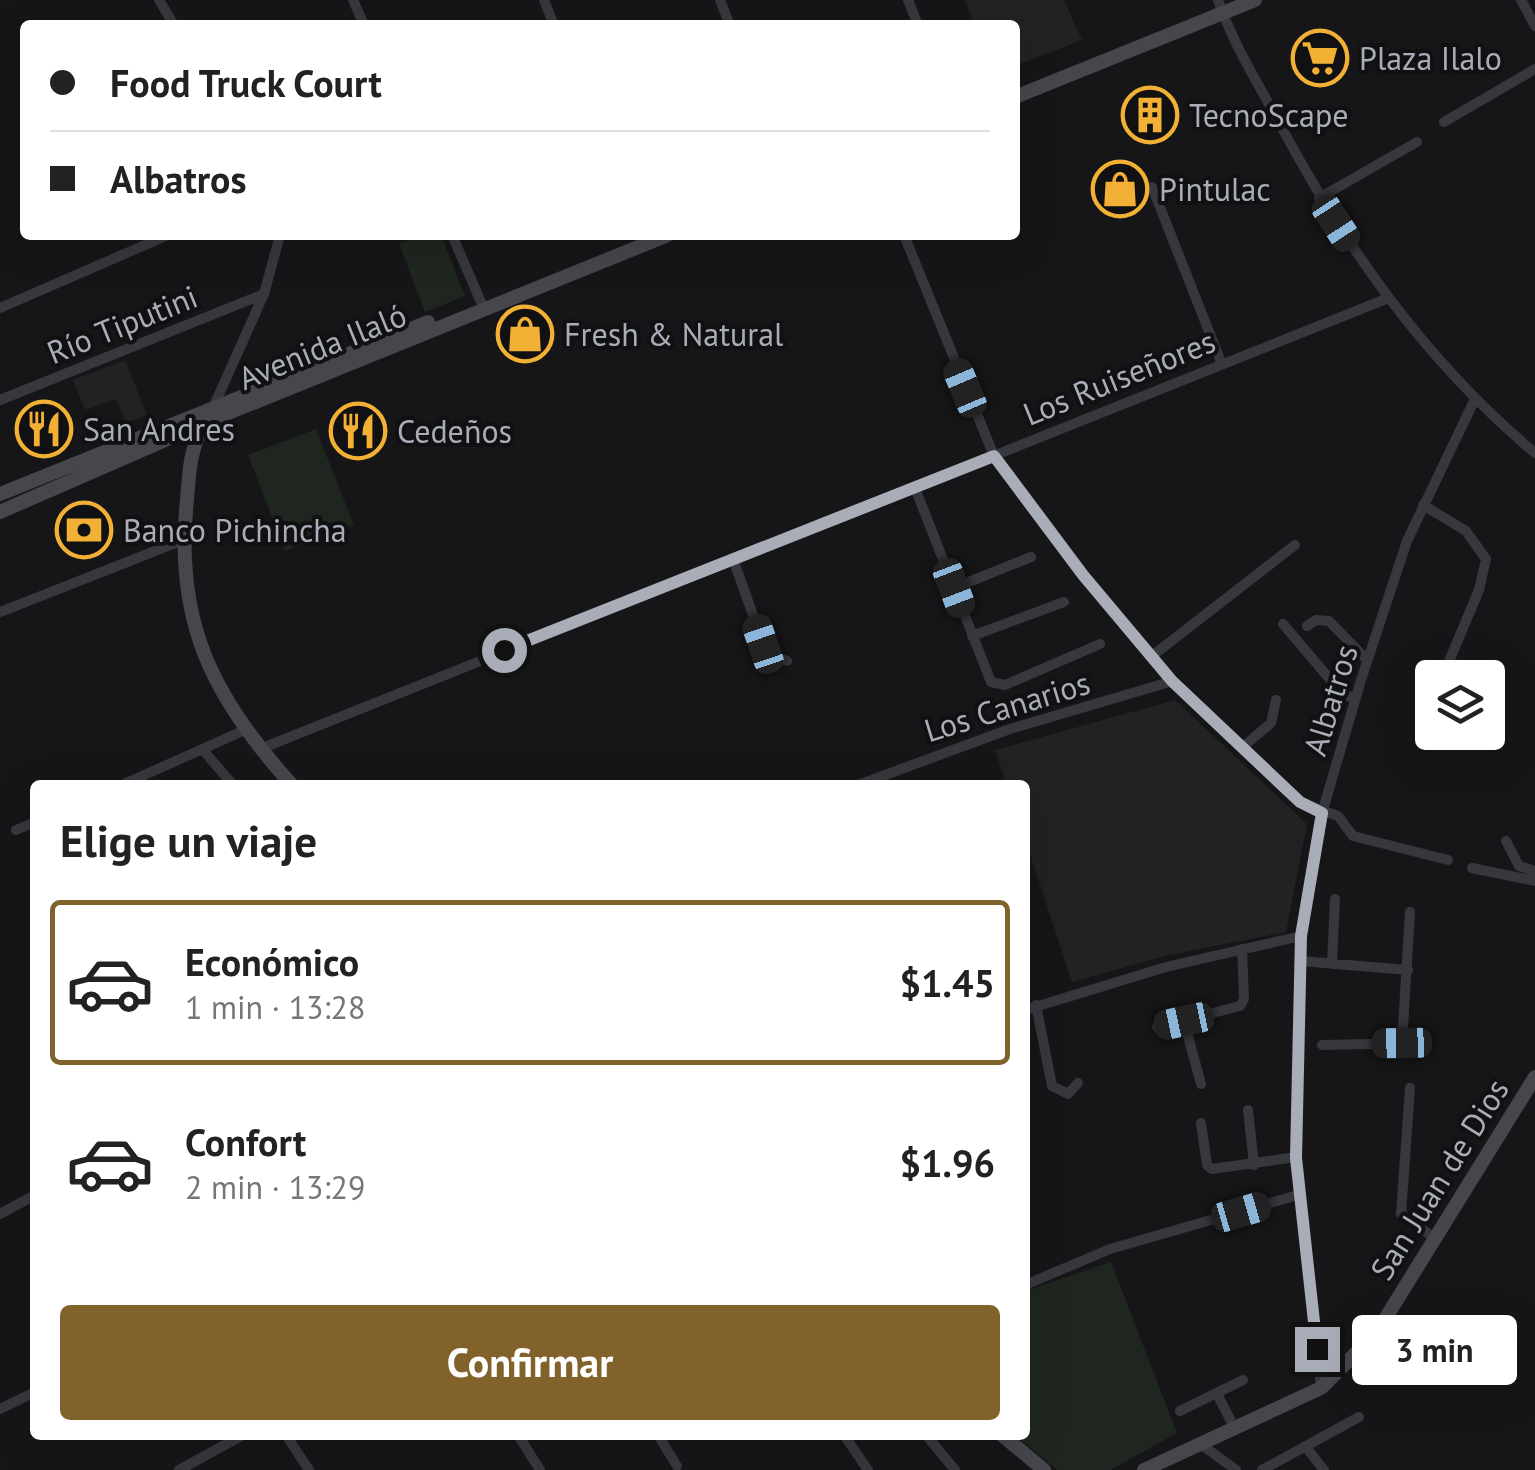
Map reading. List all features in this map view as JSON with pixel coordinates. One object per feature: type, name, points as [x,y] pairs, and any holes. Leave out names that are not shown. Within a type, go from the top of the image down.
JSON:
[{"type":"main road","points":[[1020,91],[1239,0]]},
{"type":"main road","points":[[1220,7],[1255,0]]},
{"type":"main road","name":"Avenida Ilaló","points":[[0,512],[638,240]]},
{"type":"main road","name":"Avenida Ilaló","points":[[0,494],[482,305]]},
{"type":"main road","points":[[204,425],[191,461],[183,540],[188,614],[245,730],[288,780]]},
{"type":"main road","name":"San Juan de Dios","points":[[1144,1470],[1321,1388],[1377,1332],[1535,1077]]},
{"type":"main road","points":[[1008,1440],[1044,1470]]},
{"type":"street","points":[[1521,0],[1535,26]]},
{"type":"street","points":[[1220,7],[1319,198],[1386,299],[1474,401],[1535,453]]},
{"type":"street","points":[[1444,122],[1535,68]]},
{"type":"street","points":[[1319,198],[1417,142]]},
{"type":"street","points":[[1152,187],[1221,362]]},
{"type":"street","points":[[0,308],[156,240]]},
{"type":"street","points":[[204,425],[264,294],[279,240]]},
{"type":"street","points":[[454,240],[482,305]]},
{"type":"street","points":[[906,240],[994,456],[1083,575],[1172,681],[1300,802],[1338,816],[1353,836],[1448,860]]},
{"type":"street","name":"Río Tiputini","points":[[0,400],[264,294]]},
{"type":"street","name":"Los Ruiseñores","points":[[260,749],[1386,299]]},
{"type":"street","name":"Albatros","points":[[1321,1388],[1296,1158],[1301,936],[1322,813],[1367,660],[1423,505],[1474,401]]},
{"type":"street","points":[[915,488],[990,682],[1002,686],[1100,644]]},
{"type":"street","points":[[1423,505],[1466,531],[1479,544],[1486,559],[1478,590],[1449,660]]},
{"type":"street","points":[[0,612],[183,540]]},
{"type":"street","points":[[1152,656],[1295,546]]},
{"type":"street","points":[[954,588],[1031,558]]},
{"type":"street","points":[[733,559],[763,644],[770,654],[787,661]]},
{"type":"street","points":[[972,636],[1064,602]]},
{"type":"street","points":[[1307,626],[1316,620],[1330,621],[1367,660]]},
{"type":"street","points":[[1283,624],[1340,692],[1355,700]]},
{"type":"street","name":"Los Canarios","points":[[872,780],[1010,729],[1172,681]]},
{"type":"street","points":[[1244,746],[1270,723],[1276,700]]},
{"type":"street","points":[[133,780],[245,730]]},
{"type":"street","points":[[202,750],[229,780]]},
{"type":"street","points":[[16,830],[30,824]]},
{"type":"street","points":[[1506,842],[1519,866],[1535,871]]},
{"type":"street","points":[[1472,868],[1535,881]]},
{"type":"street","points":[[1332,964],[1335,899]]},
{"type":"street","points":[[1402,1043],[1410,912]]},
{"type":"street","points":[[1078,1083],[1068,1094],[1052,1086],[1030,1007],[1301,936]]},
{"type":"street","points":[[1157,1027],[1240,1006],[1244,999],[1242,949]]},
{"type":"street","points":[[1301,962],[1408,970]]},
{"type":"street","points":[[1184,1021],[1201,1084]]},
{"type":"street","points":[[1322,1044],[1418,1043]]},
{"type":"street","points":[[1410,1088],[1401,1214],[1433,1237]]},
{"type":"street","points":[[1248,1110],[1254,1165]]},
{"type":"street","points":[[1201,1123],[1207,1164],[1212,1169],[1296,1158]]},
{"type":"street","points":[[1030,1283],[1110,1249],[1298,1195]]},
{"type":"street","points":[[0,1214],[30,1199]]},
{"type":"street","points":[[1180,1411],[1244,1380]]},
{"type":"street","points":[[0,1409],[30,1394]]},
{"type":"street","points":[[1216,1394],[1234,1429]]},
{"type":"street","points":[[1262,1470],[1359,1417]]},
{"type":"street","points":[[179,1470],[234,1440]]},
{"type":"street","points":[[289,1440],[308,1470]]},
{"type":"street","points":[[521,1440],[540,1470]]},
{"type":"street","points":[[661,1440],[677,1466]]},
{"type":"street","points":[[847,1440],[868,1470]]},
{"type":"street","points":[[930,1440],[955,1470]]},
{"type":"street","points":[[1202,1444],[1236,1470]]},
{"type":"street","points":[[1306,1447],[1324,1470]]},
{"type":"shaded area","points":[[965,0],[1064,0],[1082,40],[1020,64],[1020,20],[972,20]]},
{"type":"shaded area","points":[[443,240],[465,296],[425,312],[399,244]]},
{"type":"shaded area","points":[[125,360],[147,415],[126,423],[116,399],[85,410],[73,380]]},
{"type":"shaded area","points":[[316,429],[354,525],[285,551],[248,455]]},
{"type":"shaded area","points":[[1175,700],[1307,824],[1286,932],[1169,955],[1072,982],[1030,854],[1030,780],[1005,780],[995,750]]},
{"type":"shaded area","points":[[1111,1262],[1177,1433],[1111,1470],[1057,1470],[1021,1440],[1030,1440],[1030,1289]]},
{"type":"place","name":"Plaza Ilalo","points":[[1320,58]]},
{"type":"place","name":"TecnoScape","points":[[1150,115]]},
{"type":"place","name":"Pintulac","points":[[1120,189]]},
{"type":"place","name":"Fresh & Natural","points":[[525,334]]},
{"type":"place","name":"San Andres","points":[[44,429]]},
{"type":"place","name":"Cedeños","points":[[358,431]]},
{"type":"place","name":"Banco Pichincha","points":[[84,530]]},
{"type":"route","points":[[504,650],[994,456],[1083,575],[1172,681],[1300,802],[1322,813],[1301,936],[1296,1158],[1317,1349]]}]
